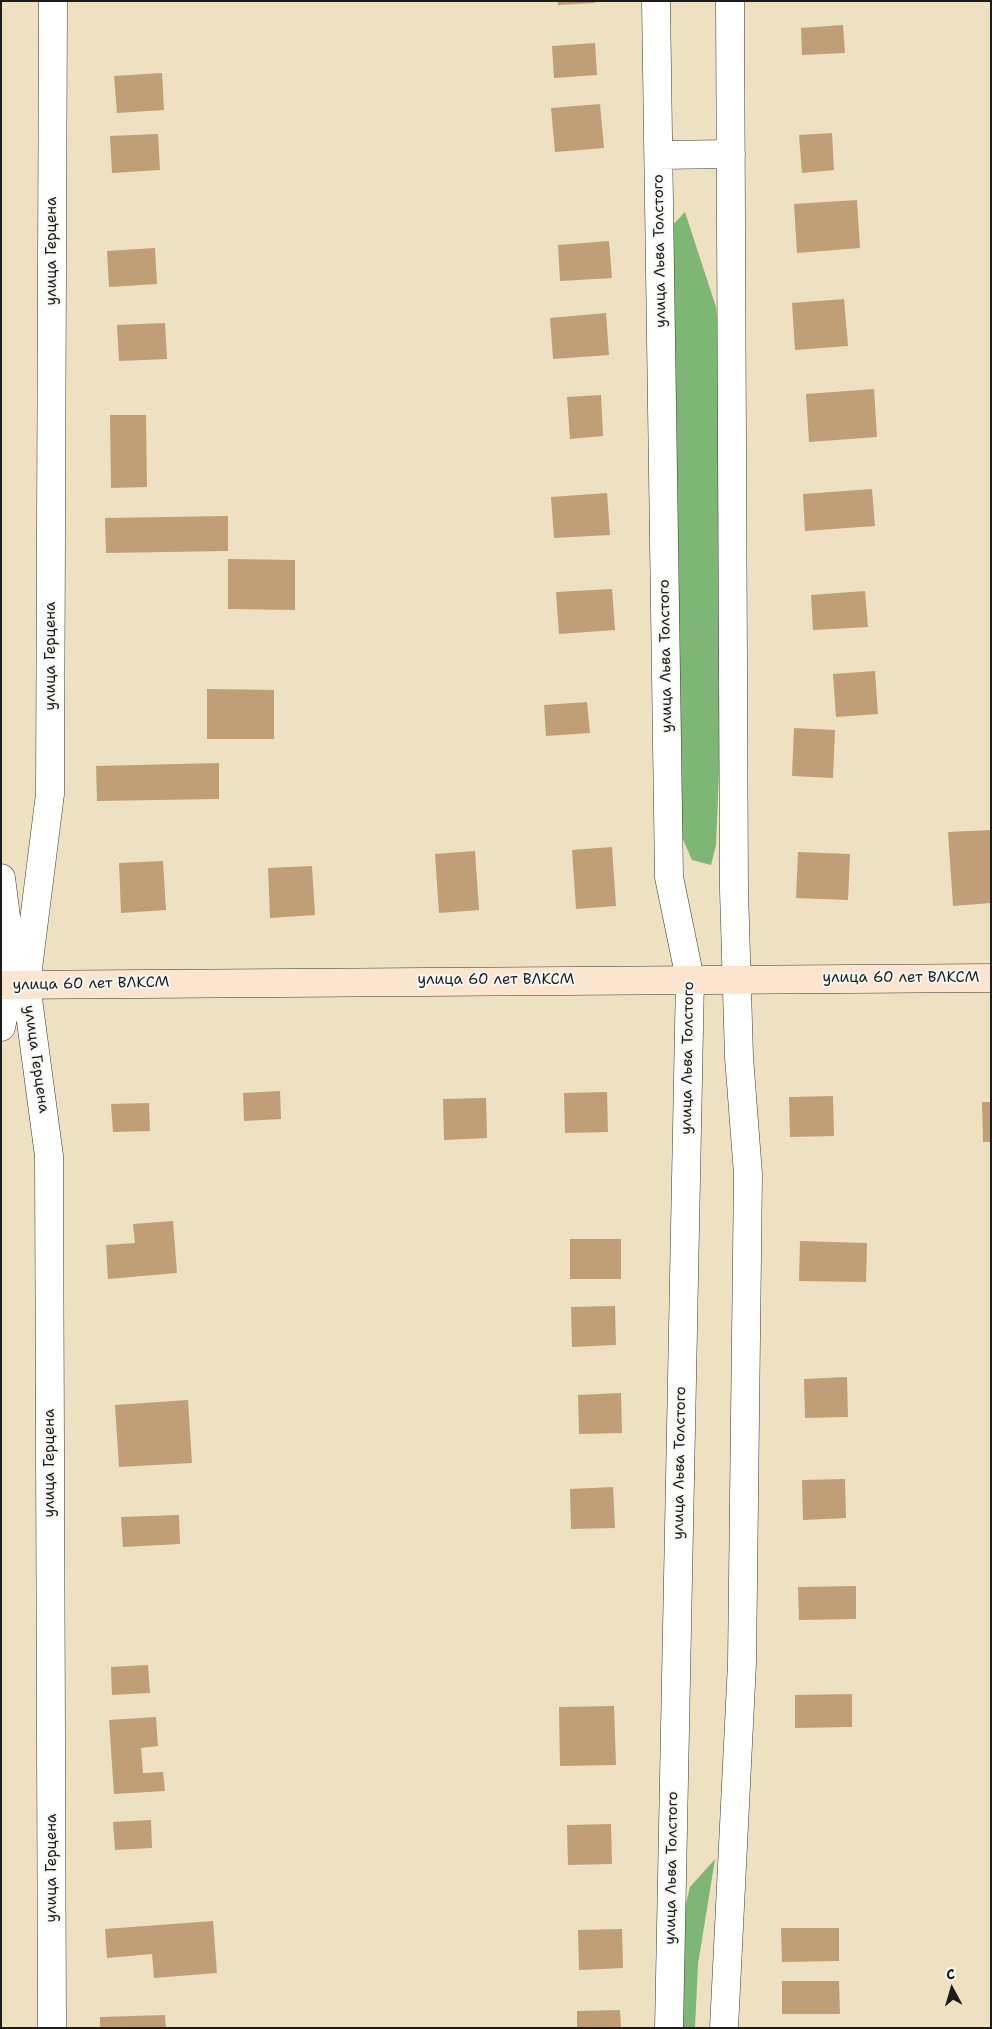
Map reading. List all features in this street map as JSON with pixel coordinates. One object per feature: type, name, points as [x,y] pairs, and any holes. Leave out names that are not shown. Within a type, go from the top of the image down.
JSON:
[{"type":"street","name":"улица Герцена","points":[[1,1028],[12,984],[50,794],[52,1]]},
{"type":"street","name":"улица Льва Толстого","points":[[656,1],[669,877],[690,979],[669,2028]]},
{"type":"street","points":[[724,2028],[742,1663],[748,1174],[739,1058],[734,890],[730,1]]},
{"type":"street","points":[[658,155],[731,154]]},
{"type":"street","name":"улица Герцена","points":[[1,878],[12,984],[49,1156],[52,2028]]},
{"type":"street","name":"улица 60 лет ВЛКСМ","points":[[12,984],[991,978]]},
{"type":"green space","points":[[685,212],[716,307],[722,369],[722,700],[716,845],[711,865],[692,860],[677,826],[667,231]]},
{"type":"green space","points":[[715,1859],[698,1964],[695,2028],[677,2028],[676,1943],[690,1887]]},
{"type":"building","points":[[558,1],[595,1],[595,3],[558,5]]},
{"type":"building","points":[[843,25],[845,53],[802,55],[801,28]]},
{"type":"building","points":[[595,43],[597,75],[554,78],[552,46]]},
{"type":"building","points":[[162,73],[164,110],[117,113],[114,76]]},
{"type":"building","points":[[600,104],[604,148],[555,152],[551,108]]},
{"type":"building","points":[[832,133],[834,170],[802,173],[799,135]]},
{"type":"building","points":[[158,134],[160,170],[112,173],[110,136]]},
{"type":"building","points":[[857,200],[860,248],[797,253],[794,204]]},
{"type":"building","points":[[609,241],[612,278],[560,281],[558,245]]},
{"type":"building","points":[[155,248],[157,284],[109,287],[107,251]]},
{"type":"building","points":[[844,299],[848,346],[795,350],[792,303]]},
{"type":"building","points":[[606,313],[609,355],[553,359],[550,318]]},
{"type":"building","points":[[165,323],[167,359],[119,361],[117,325]]},
{"type":"building","points":[[874,389],[877,437],[809,442],[806,394]]},
{"type":"building","points":[[601,395],[603,436],[570,439],[567,397]]},
{"type":"building","points":[[110,415],[146,415],[147,487],[111,488]]},
{"type":"building","points":[[872,489],[875,526],[805,531],[803,494]]},
{"type":"building","points":[[607,493],[610,535],[554,538],[551,497]]},
{"type":"building","points":[[228,516],[228,551],[106,553],[105,518]]},
{"type":"building","points":[[228,559],[295,560],[295,610],[228,609]]},
{"type":"building","points":[[612,589],[615,630],[559,634],[556,592]]},
{"type":"building","points":[[865,591],[868,627],[813,630],[811,595]]},
{"type":"building","points":[[875,671],[878,714],[836,717],[833,674]]},
{"type":"building","points":[[207,689],[274,690],[274,739],[207,739]]},
{"type":"building","points":[[587,702],[590,733],[546,736],[544,705]]},
{"type":"building","points":[[794,728],[835,730],[833,778],[792,776]]},
{"type":"building","points":[[219,763],[219,799],[97,801],[96,766]]},
{"type":"building","points":[[991,830],[991,903],[953,906],[948,832]]},
{"type":"building","points":[[612,847],[616,906],[576,909],[572,850]]},
{"type":"building","points":[[475,851],[479,910],[439,913],[435,854]]},
{"type":"building","points":[[798,852],[850,854],[848,900],[796,898]]},
{"type":"building","points":[[163,861],[166,910],[121,913],[119,863]]},
{"type":"building","points":[[312,866],[315,915],[270,918],[268,868]]},
{"type":"building","points":[[280,1091],[281,1119],[244,1121],[243,1093]]},
{"type":"building","points":[[607,1092],[608,1132],[565,1133],[564,1093]]},
{"type":"building","points":[[833,1096],[834,1136],[790,1137],[789,1097]]},
{"type":"building","points":[[486,1098],[487,1138],[444,1140],[443,1099]]},
{"type":"building","points":[[982,1102],[991,1102],[991,1142],[983,1142]]},
{"type":"building","points":[[149,1103],[150,1131],[113,1132],[111,1104]]},
{"type":"building","points":[[173,1221],[177,1273],[108,1279],[106,1245],[135,1243],[133,1224]]},
{"type":"building","points":[[570,1239],[621,1239],[621,1279],[570,1279]]},
{"type":"building","points":[[800,1241],[867,1243],[866,1282],[799,1281]]},
{"type":"building","points":[[615,1306],[616,1345],[572,1347],[571,1307]]},
{"type":"building","points":[[847,1377],[848,1417],[805,1418],[804,1379]]},
{"type":"building","points":[[621,1393],[622,1433],[579,1434],[578,1395]]},
{"type":"building","points":[[188,1400],[192,1463],[119,1467],[115,1405]]},
{"type":"building","points":[[845,1479],[846,1518],[803,1520],[802,1480]]},
{"type":"building","points":[[613,1487],[615,1528],[571,1529],[570,1489]]},
{"type":"building","points":[[179,1515],[180,1544],[123,1547],[121,1517]]},
{"type":"building","points":[[856,1586],[856,1619],[799,1620],[798,1587]]},
{"type":"building","points":[[148,1665],[150,1693],[112,1695],[111,1667]]},
{"type":"building","points":[[852,1694],[852,1727],[795,1728],[795,1695]]},
{"type":"building","points":[[614,1706],[616,1765],[560,1766],[559,1707]]},
{"type":"building","points":[[156,1717],[158,1746],[141,1748],[143,1773],[163,1772],[165,1791],[114,1794],[109,1720]]},
{"type":"building","points":[[151,1820],[152,1848],[115,1850],[113,1822]]},
{"type":"building","points":[[611,1824],[612,1864],[568,1865],[567,1825]]},
{"type":"building","points":[[213,1921],[217,1973],[154,1978],[152,1954],[107,1958],[105,1929]]},
{"type":"building","points":[[781,1928],[839,1928],[839,1961],[782,1962]]},
{"type":"building","points":[[622,1929],[623,1968],[579,1970],[578,1930]]},
{"type":"building","points":[[782,1981],[839,1981],[840,2014],[782,2014]]},
{"type":"building","points":[[620,2010],[621,2028],[577,2028],[577,2011]]},
{"type":"building","points":[[165,2015],[166,2028],[100,2028],[100,2017]]}]
